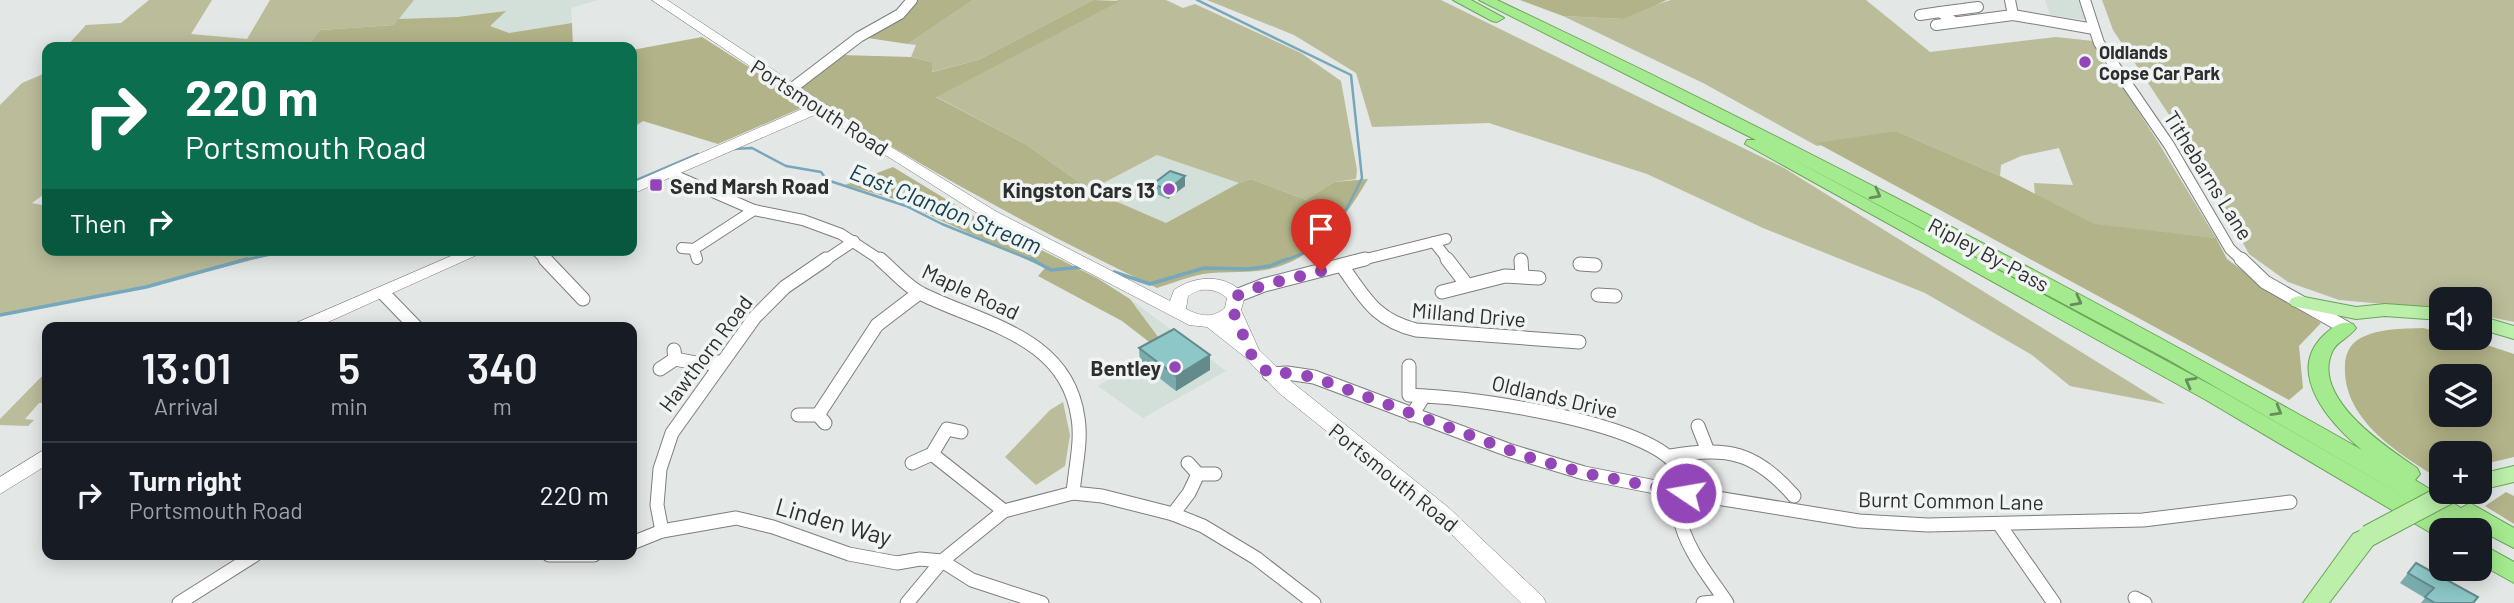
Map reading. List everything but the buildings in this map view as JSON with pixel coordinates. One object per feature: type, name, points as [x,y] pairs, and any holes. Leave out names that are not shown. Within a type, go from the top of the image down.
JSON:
[{"type":"highway","name":"Ripley By-Pass","points":[[1460,0],[1739,136],[2130,348],[2429,521]]},
{"type":"highway","name":"Ripley By-Pass","points":[[1486,0],[1738,122],[2084,305],[2241,390],[2460,518]]},
{"type":"highway","points":[[2346,328],[2323,349],[2319,361],[2319,377],[2333,408],[2356,434],[2395,464],[2514,539]]},
{"type":"highway","name":"Ripley By-Pass","points":[[2492,537],[2514,551]]},
{"type":"highway","points":[[2492,560],[2514,574]]},
{"type":"main road","name":"Portsmouth Road","points":[[658,0],[819,107],[991,215],[1087,267],[1177,310],[1188,319],[1212,321],[1251,354],[1269,374],[1442,513],[1535,603]]},
{"type":"main road","points":[[637,186],[819,107]]},
{"type":"main road","points":[[314,322],[467,256]]},
{"type":"main road","name":"Portsmouth Road","points":[[1133,290],[1185,290],[1207,283],[1232,298],[1251,354]]},
{"type":"main road","points":[[1177,310],[1177,299],[1185,290]]},
{"type":"main road","points":[[1212,321],[1228,316],[1232,298]]},
{"type":"main road","points":[[2299,302],[2356,313],[2385,310],[2429,313]]},
{"type":"main road","points":[[2346,328],[2376,320],[2429,322]]},
{"type":"main road","points":[[2492,326],[2514,333]]},
{"type":"main road","points":[[2492,335],[2514,342]]},
{"type":"main road","points":[[0,487],[42,458]]},
{"type":"main road","points":[[2492,479],[2514,474]]},
{"type":"main road","points":[[2315,603],[2364,538],[2429,504]]},
{"type":"street","points":[[792,89],[859,37],[900,14],[912,0]]},
{"type":"street","points":[[2010,0],[2013,15]]},
{"type":"street","name":"Tithebarns Lane","points":[[2085,0],[2099,43],[2169,145],[2230,249],[2265,282],[2346,328]]},
{"type":"street","points":[[1920,15],[1978,7]]},
{"type":"street","points":[[1940,12],[1954,22]]},
{"type":"street","points":[[1936,25],[2013,15],[2094,29]]},
{"type":"street","name":"Maple Road","points":[[669,173],[754,210],[803,220],[854,241],[872,252],[919,293],[1010,330],[1039,349],[1053,363],[1071,390],[1079,422],[1073,494]]},
{"type":"street","points":[[691,252],[754,210]]},
{"type":"street","name":"Hawthorn Road","points":[[662,531],[657,506],[660,469],[671,433],[755,317],[785,286],[854,241]]},
{"type":"street","points":[[1232,298],[1264,285],[1440,241],[1467,285]]},
{"type":"street","points":[[542,256],[583,299]]},
{"type":"street","points":[[1521,260],[1522,276]]},
{"type":"street","points":[[1580,264],[1595,265]]},
{"type":"street","name":"Milland Drive","points":[[1342,266],[1380,317],[1394,326],[1579,342]]},
{"type":"street","points":[[1443,292],[1505,276],[1539,278]]},
{"type":"street","points":[[798,415],[821,419],[872,330],[887,314],[919,293]]},
{"type":"street","points":[[384,294],[411,322]]},
{"type":"street","points":[[1598,295],[1615,296]]},
{"type":"street","points":[[660,369],[675,355],[701,364],[720,362]]},
{"type":"street","points":[[1409,366],[1409,396],[1424,396]]},
{"type":"street","name":"Burnt Common Lane","points":[[1269,374],[1303,374],[1546,462],[1686,493],[1858,521],[1928,525],[2143,520],[2290,502]]},
{"type":"street","name":"Burnt Common Lane","points":[[1286,388],[1300,382],[1334,386]]},
{"type":"street","points":[[1412,415],[1424,396]]},
{"type":"street","name":"Oldlands Drive","points":[[1424,396],[1460,397],[1575,421],[1643,440],[1671,456]]},
{"type":"street","points":[[1698,426],[1707,449]]},
{"type":"street","points":[[912,463],[932,454],[947,429],[961,432]]},
{"type":"street","points":[[1703,603],[1726,602],[1684,533],[1678,510],[1686,493],[1682,474],[1671,456],[1707,449],[1752,458],[1770,469],[1794,496]]},
{"type":"street","points":[[932,454],[1004,511]]},
{"type":"street","points":[[1173,514],[1189,493],[1193,468],[1215,474]]},
{"type":"street","points":[[907,603],[942,561],[1004,511],[1073,494],[1102,496],[1173,514],[1203,526],[1239,546],[1314,603]]},
{"type":"street","name":"Linden Way","points":[[637,542],[662,531],[736,518],[773,527],[849,554],[897,564],[920,559],[942,561]]},
{"type":"street","points":[[1999,524],[2054,603]]},
{"type":"street","points":[[179,603],[247,560]]},
{"type":"street","points":[[942,561],[972,579],[1042,603]]},
{"type":"shaded area","points":[[412,0],[598,0],[571,8],[572,23],[509,33],[489,26],[504,11],[457,17],[398,19]]},
{"type":"shaded area","points":[[2045,0],[2082,0],[2087,20],[2050,15]]},
{"type":"shaded area","points":[[1157,155],[1239,183],[1166,223],[1090,190]]},
{"type":"shaded area","points":[[1130,299],[1226,371],[1143,418],[1098,386],[1164,345]]},
{"type":"green space","points":[[149,0],[212,0],[191,34],[247,39],[270,0],[414,0],[394,25],[320,30],[311,42],[71,42],[86,25],[121,23]]},
{"type":"green space","points":[[913,0],[973,0],[908,44],[861,37]]},
{"type":"green space","points":[[973,0],[1093,0],[978,60],[931,72],[932,62],[911,57],[916,45],[908,44]]},
{"type":"green space","points":[[1093,0],[1120,1],[936,97],[1027,145],[1090,190],[1166,223],[1251,179],[1306,200],[1334,182],[1368,179],[1352,205],[1322,241],[1297,259],[1273,268],[1203,274],[1157,288],[974,194],[799,88],[841,55],[911,57],[932,62],[932,72],[978,60]]},
{"type":"green space","points":[[1118,0],[1166,0],[1183,8],[1195,4],[1301,53],[1341,81],[1357,170],[1356,179],[1334,182],[1306,200],[1251,179],[1239,183],[1157,155],[1090,190],[1027,145],[935,96]]},
{"type":"green space","points":[[1207,0],[1441,0],[1784,168],[2165,404],[2070,386],[2032,355],[1925,293],[1763,228],[1647,174],[1489,123],[1372,127],[1356,73],[1294,35]]},
{"type":"green space","points":[[1520,0],[1667,0],[1623,19],[1563,16]]},
{"type":"green space","points":[[1671,0],[1866,0],[1930,52],[2056,37],[2093,41],[2216,238],[2094,225],[2035,196],[2034,183],[2073,185],[2059,148],[2021,156],[2001,165],[2000,176],[1896,131],[1817,146],[1705,84],[1563,16],[1623,19],[1638,10]]},
{"type":"green space","points":[[2102,0],[2514,0],[2514,322],[2492,317],[2492,287],[2429,287],[2429,308],[2339,300],[2288,282],[2249,254],[2191,148],[2113,30]]},
{"type":"green space","points":[[506,11],[490,26],[509,33],[572,23],[573,42],[311,42],[320,30],[394,25],[398,19],[457,17]]},
{"type":"green space","points":[[702,37],[808,105],[718,144],[643,121],[637,125],[637,49]]},
{"type":"green space","points":[[41,75],[42,196],[32,203],[42,205],[42,256],[267,256],[146,287],[0,314],[0,105],[22,83]]},
{"type":"green space","points":[[1896,131],[2000,176],[2094,224],[2216,238],[2227,259],[2321,323],[2299,346],[2303,388],[2289,400],[1817,143]]},
{"type":"green space","points":[[893,167],[972,215],[1097,278],[1130,299],[1164,345],[1157,348],[1122,321],[1038,276],[1045,268],[894,199],[845,185]]},
{"type":"green space","points":[[2429,329],[2429,350],[2492,350],[2492,347],[2514,354],[2514,457],[2492,462],[2492,441],[2429,441],[2429,472],[2374,431],[2352,401],[2346,384],[2345,361],[2356,341],[2390,330]]},
{"type":"green space","points":[[42,376],[42,403],[25,419],[34,420],[28,426],[0,425],[0,419]]},
{"type":"green space","points":[[1063,402],[1070,435],[1065,466],[1036,485],[1005,457],[1050,410]]},
{"type":"green space","points":[[2506,492],[2514,496],[2514,524],[2485,506],[2492,504]]},
{"type":"waterway","name":"East Clandon Stream","points":[[1197,0],[1351,75],[1362,178],[1347,208],[1304,253],[1283,261]]},
{"type":"waterway","name":"East Clandon Stream","points":[[733,149],[752,148],[786,166],[821,172],[827,180],[906,206],[942,224],[1034,261]]},
{"type":"waterway","name":"East Clandon Stream","points":[[637,180],[698,154]]},
{"type":"waterway","name":"East Clandon Stream","points":[[242,260],[263,256]]},
{"type":"waterway","name":"East Clandon Stream","points":[[242,260],[247,259]]},
{"type":"waterway","name":"East Clandon Stream","points":[[1031,259],[1051,270],[1082,267]]},
{"type":"waterway","name":"East Clandon Stream","points":[[1114,272],[1150,284],[1204,268],[1248,269],[1270,266],[1287,259]]},
{"type":"waterway","name":"East Clandon Stream","points":[[0,315],[146,287],[242,260]]},
{"type":"place","name":"Oldlands Copse Car Park","points":[[2085,62]]},
{"type":"place","name":"Send Marsh Road","points":[[656,185]]},
{"type":"place","name":"Kingston Cars 13","points":[[1169,189]]},
{"type":"place","name":"Bentley","points":[[1175,367]]},
{"type":"route","points":[[1321,271],[1264,285],[1236,296],[1233,311],[1251,354],[1269,374],[1303,374],[1314,377],[1511,452],[1584,473],[1686,493]]}]
